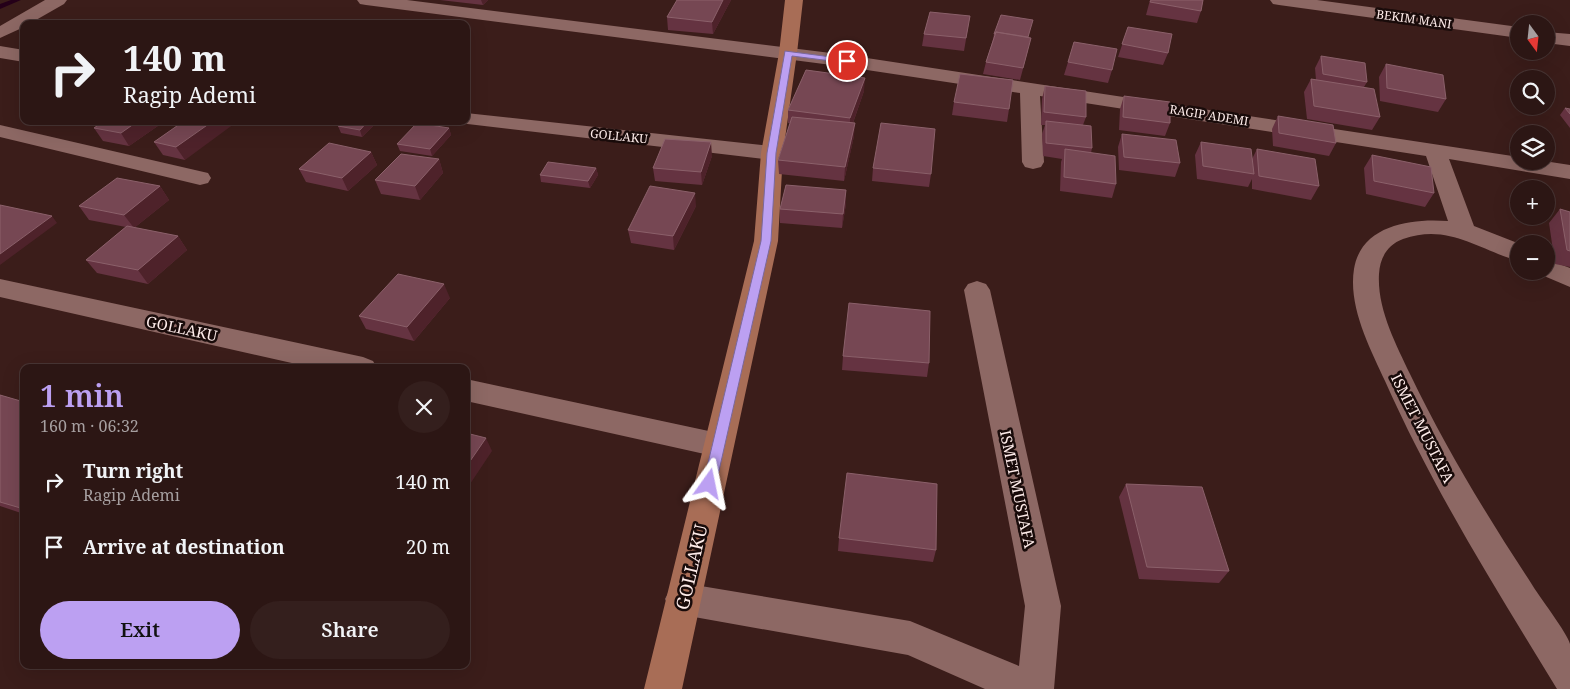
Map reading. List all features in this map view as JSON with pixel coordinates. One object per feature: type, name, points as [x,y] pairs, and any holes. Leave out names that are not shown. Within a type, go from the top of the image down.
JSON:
[{"type":"main road","name":"GOLLAKU","points":[[663,689],[766,241],[772,153],[788,53],[794,0]]},
{"type":"street","points":[[23,20],[58,0]]},
{"type":"street","name":"RAGIP ADEMI","points":[[366,0],[788,53],[1030,88],[1570,172]]},
{"type":"street","name":"BEKIM MANI","points":[[1279,0],[1510,32]]},
{"type":"street","points":[[0,33],[20,22]]},
{"type":"street","points":[[1555,38],[1570,40]]},
{"type":"street","points":[[0,52],[20,55]]},
{"type":"street","points":[[1030,88],[1032,162]]},
{"type":"street","name":"GOLLAKU","points":[[470,119],[772,153]]},
{"type":"street","points":[[0,131],[200,178]]},
{"type":"street","points":[[1435,151],[1463,229]]},
{"type":"street","name":"ISMET MUSTAFA","points":[[1510,249],[1463,229],[1438,227],[1413,229],[1392,234],[1378,242],[1370,256],[1366,275],[1368,300],[1379,335],[1402,388],[1441,466],[1570,676]]},
{"type":"street","points":[[1555,270],[1570,278]]},
{"type":"street","name":"GOLLAKU","points":[[0,288],[345,364]]},
{"type":"street","name":"ISMET MUSTAFA","points":[[977,290],[1043,606],[1035,689]]},
{"type":"street","points":[[470,391],[718,445]]},
{"type":"street","points":[[684,599],[910,638],[1028,689]]},
{"type":"building","points":[[677,0],[723,0],[712,22],[667,17]]},
{"type":"building","points":[[1151,0],[1203,0],[1201,11],[1150,2]]},
{"type":"building","points":[[930,12],[970,16],[966,38],[924,34]]},
{"type":"building","points":[[1001,15],[1033,20],[1028,37],[996,32],[994,34]]},
{"type":"building","points":[[1128,27],[1172,34],[1168,53],[1122,44]]},
{"type":"building","points":[[996,32],[1031,38],[1023,68],[986,62]]},
{"type":"building","points":[[1074,42],[1117,49],[1112,70],[1068,62]]},
{"type":"building","points":[[1321,56],[1365,63],[1367,82],[1323,74]]},
{"type":"building","points":[[1386,64],[1443,75],[1446,99],[1387,88]]},
{"type":"building","points":[[806,70],[865,78],[850,118],[788,110]]},
{"type":"building","points":[[960,74],[1013,80],[1009,109],[954,102]]},
{"type":"building","points":[[1311,79],[1374,89],[1380,117],[1314,106]]},
{"type":"building","points":[[1045,86],[1086,91],[1086,117],[1044,112]]},
{"type":"building","points":[[1124,96],[1170,102],[1170,123],[1123,117]]},
{"type":"building","points":[[1278,116],[1333,125],[1336,143],[1279,133]]},
{"type":"building","points":[[792,117],[855,123],[845,167],[778,160]]},
{"type":"building","points":[[1046,121],[1091,126],[1092,148],[1046,143]]},
{"type":"building","points":[[881,123],[935,129],[931,174],[873,168]]},
{"type":"building","points":[[98,125],[132,125],[121,133],[94,128]]},
{"type":"building","points":[[178,125],[207,125],[176,147],[154,142]]},
{"type":"building","points":[[339,125],[364,125],[360,130],[338,126]]},
{"type":"building","points":[[415,125],[449,128],[430,149],[397,144]]},
{"type":"building","points":[[1122,134],[1176,140],[1180,163],[1124,157]]},
{"type":"building","points":[[665,139],[711,142],[701,172],[653,168]]},
{"type":"building","points":[[1201,142],[1251,149],[1254,174],[1203,166]]},
{"type":"building","points":[[329,143],[371,152],[342,178],[299,169]]},
{"type":"building","points":[[1065,149],[1115,156],[1116,184],[1064,177]]},
{"type":"building","points":[[1257,149],[1315,159],[1319,186],[1259,176]]},
{"type":"building","points":[[401,154],[439,159],[415,186],[375,180]]},
{"type":"building","points":[[1372,155],[1431,167],[1434,193],[1374,181]]},
{"type":"building","points":[[548,162],[596,168],[588,181],[540,175]]},
{"type":"building","points":[[117,178],[160,186],[124,215],[79,206]]},
{"type":"building","points":[[786,185],[846,190],[843,214],[780,209]]},
{"type":"building","points":[[650,186],[695,193],[673,236],[628,230]]},
{"type":"building","points":[[0,205],[52,216],[0,254]]},
{"type":"building","points":[[1560,209],[1570,212],[1570,251],[1567,250]]},
{"type":"building","points":[[127,226],[178,236],[138,270],[86,260]]},
{"type":"building","points":[[398,274],[444,284],[407,327],[359,316]]},
{"type":"building","points":[[849,303],[930,311],[929,363],[843,356]]},
{"type":"building","points":[[0,395],[20,401],[20,508],[0,502]]},
{"type":"building","points":[[470,434],[486,438],[470,461]]},
{"type":"building","points":[[847,473],[937,484],[936,550],[839,538]]},
{"type":"building","points":[[1126,484],[1202,487],[1229,571],[1147,567]]},
{"type":"waterway","points":[[0,7],[17,0]]},
{"type":"route","points":[[709,484],[766,241],[772,153],[788,53],[847,61]]}]
